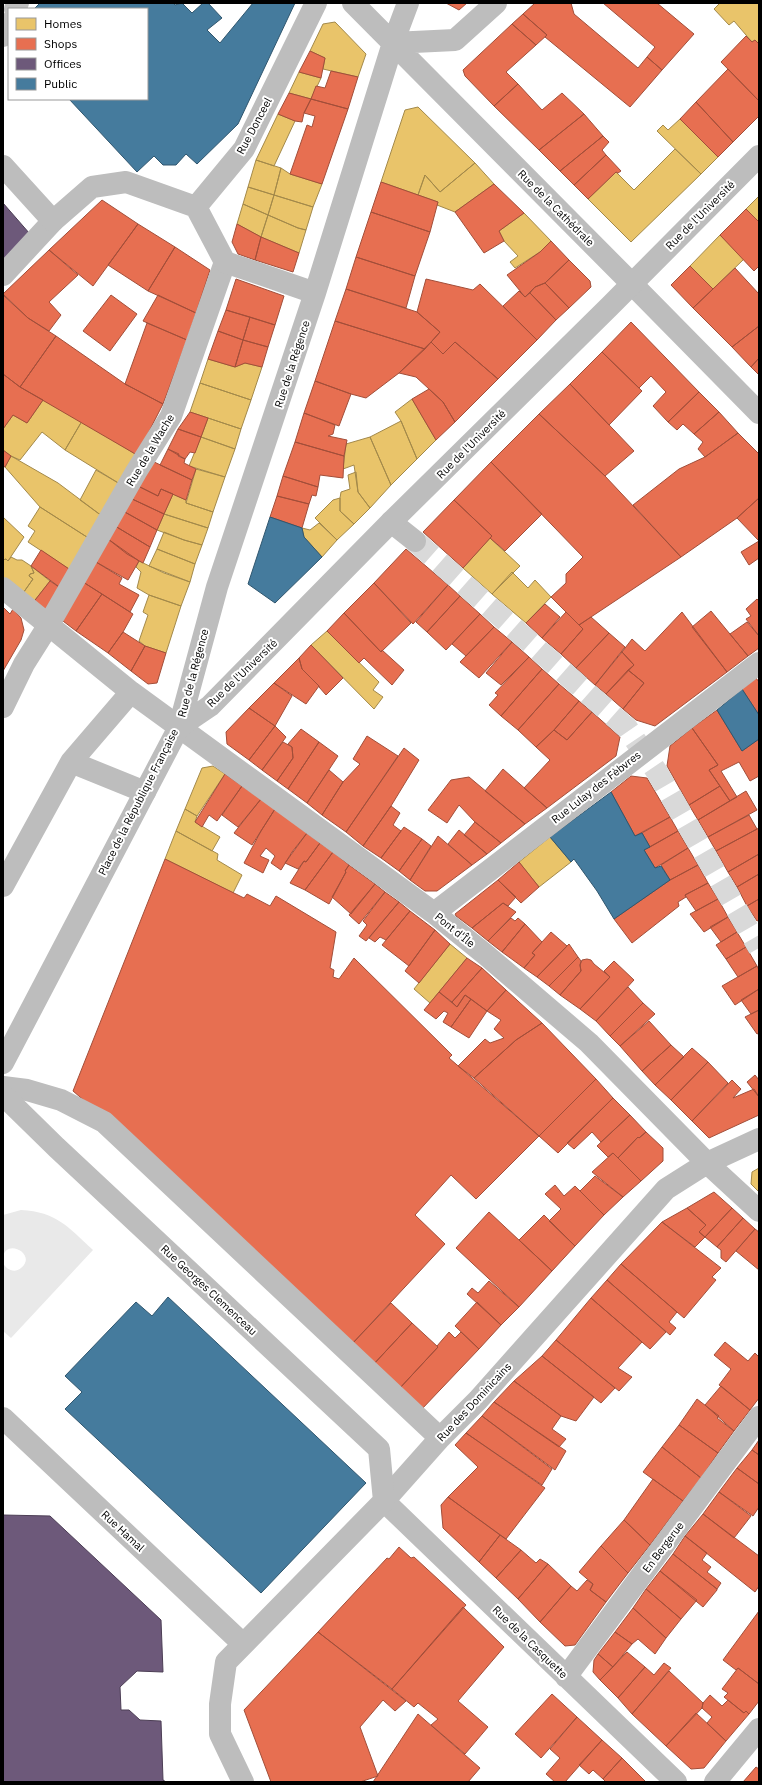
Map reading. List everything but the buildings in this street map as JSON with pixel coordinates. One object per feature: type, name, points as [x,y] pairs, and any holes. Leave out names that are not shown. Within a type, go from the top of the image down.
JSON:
[{"type":"street","name":"Rue Donceel","points":[[196,207],[244,149],[316,3]]},
{"type":"street","name":"Rue de la Cathédrale","points":[[353,3],[759,413]]},
{"type":"street","name":"Rue de la Régence","points":[[179,727],[217,588],[316,293],[393,43],[408,3]]},
{"type":"street","points":[[393,43],[455,40],[496,3]]},
{"type":"street","points":[[3,36],[8,25]]},
{"type":"street","name":"Rue de l'Université","points":[[179,727],[210,706],[391,522],[759,156]]},
{"type":"street","points":[[3,166],[54,221]]},
{"type":"street","points":[[3,275],[54,221],[92,187],[126,182],[196,207],[225,262],[316,293]]},
{"type":"street","name":"Rue de la Wache","points":[[48,626],[136,472],[171,416],[225,262]]},
{"type":"street","points":[[391,522],[415,541]]},
{"type":"street","name":"Place de la République Française","points":[[3,588],[48,626],[179,727],[3,1063]]},
{"type":"street","points":[[3,707],[24,664],[48,626]]},
{"type":"street","name":"Rue Lulay des Fèbvres","points":[[434,913],[759,663]]},
{"type":"street","points":[[3,886],[71,762],[132,692]]},
{"type":"street","name":"Pont d'Île","points":[[179,727],[203,743],[267,792],[434,913],[514,978],[589,1043],[707,1163],[759,1211]]},
{"type":"street","points":[[71,762],[145,792]]},
{"type":"street","points":[[3,1087],[27,1090],[60,1100],[104,1122],[440,1438]]},
{"type":"street","name":"Rue Georges Clemenceau","points":[[3,1095],[56,1147],[380,1449],[384,1501]]},
{"type":"street","name":"Rue des Dominicains","points":[[243,1782],[220,1734],[220,1704],[226,1662],[384,1501],[440,1438],[478,1400],[666,1189],[707,1163],[759,1139]]},
{"type":"street","name":"En Bergerue","points":[[566,1676],[759,1417]]},
{"type":"street","name":"Rue Hamal","points":[[3,1418],[243,1644]]},
{"type":"street","name":"Rue de la Casquette","points":[[384,1501],[676,1782]]},
{"type":"street","points":[[716,1782],[759,1729]]},
{"type":"shaded area","points":[[21,1210],[33,1211],[53,1217],[69,1228],[93,1250],[11,1338],[3,1331],[3,1263],[8,1269],[16,1271],[25,1263],[26,1258],[23,1253],[14,1248],[5,1252],[3,1258],[3,1215]]},
{"type":"tunnel","points":[[415,541],[627,728],[657,772],[759,948]]}]
